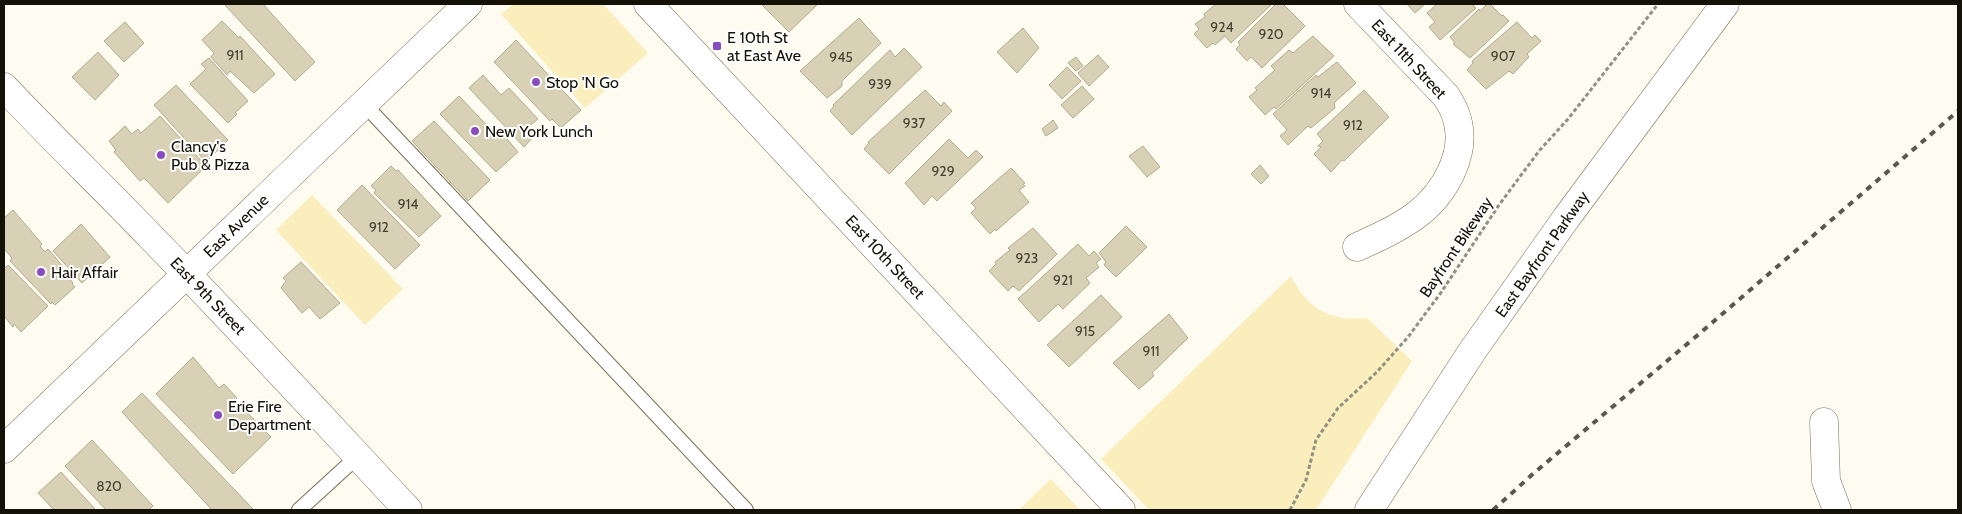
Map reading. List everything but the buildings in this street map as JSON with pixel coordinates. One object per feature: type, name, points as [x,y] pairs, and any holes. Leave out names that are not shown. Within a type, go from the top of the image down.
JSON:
[{"type":"main road","name":"East Avenue","points":[[4,448],[468,4]]},
{"type":"main road","name":"East 10th Street","points":[[648,4],[1121,510]]},
{"type":"main road","name":"East 11th Street","points":[[1357,247],[1416,216],[1435,198],[1450,176],[1458,152],[1460,134],[1455,113],[1446,96],[1358,4]]},
{"type":"main road","name":"East Bayfront Parkway","points":[[1369,510],[1473,350],[1567,217],[1725,4]]},
{"type":"main road","name":"East 9th Street","points":[[4,87],[53,140],[187,274],[408,510]]},
{"type":"main road","points":[[1824,422],[1826,481],[1837,510]]},
{"type":"lane","points":[[364,104],[746,510]]},
{"type":"lane","points":[[299,510],[357,457]]},
{"type":"path","name":"Bayfront Bikeway","points":[[1290,510],[1306,480],[1316,440],[1338,408],[1408,338],[1440,294],[1499,205],[1539,151],[1568,119],[1658,4]]},
{"type":"shaded area","points":[[514,4],[603,4],[648,53],[585,108],[501,14]]},
{"type":"shaded area","points":[[312,195],[403,289],[365,325],[276,230]]},
{"type":"shaded area","points":[[1291,276],[1298,288],[1313,305],[1331,315],[1367,318],[1412,361],[1316,510],[1149,510],[1101,459]]},
{"type":"shaded area","points":[[1051,479],[1080,510],[1019,510]]},
{"type":"railway","points":[[1493,510],[1958,111]]},
{"type":"place","name":"E 10th St at East Ave","points":[[717,46]]},
{"type":"place","name":"Stop 'N Go","points":[[536,82]]},
{"type":"place","name":"New York Lunch","points":[[475,131]]},
{"type":"place","name":"Clancy's Pub & Pizza","points":[[161,155]]},
{"type":"place","name":"Hair Affair","points":[[41,272]]},
{"type":"place","name":"Erie Fire Department","points":[[218,415]]}]
